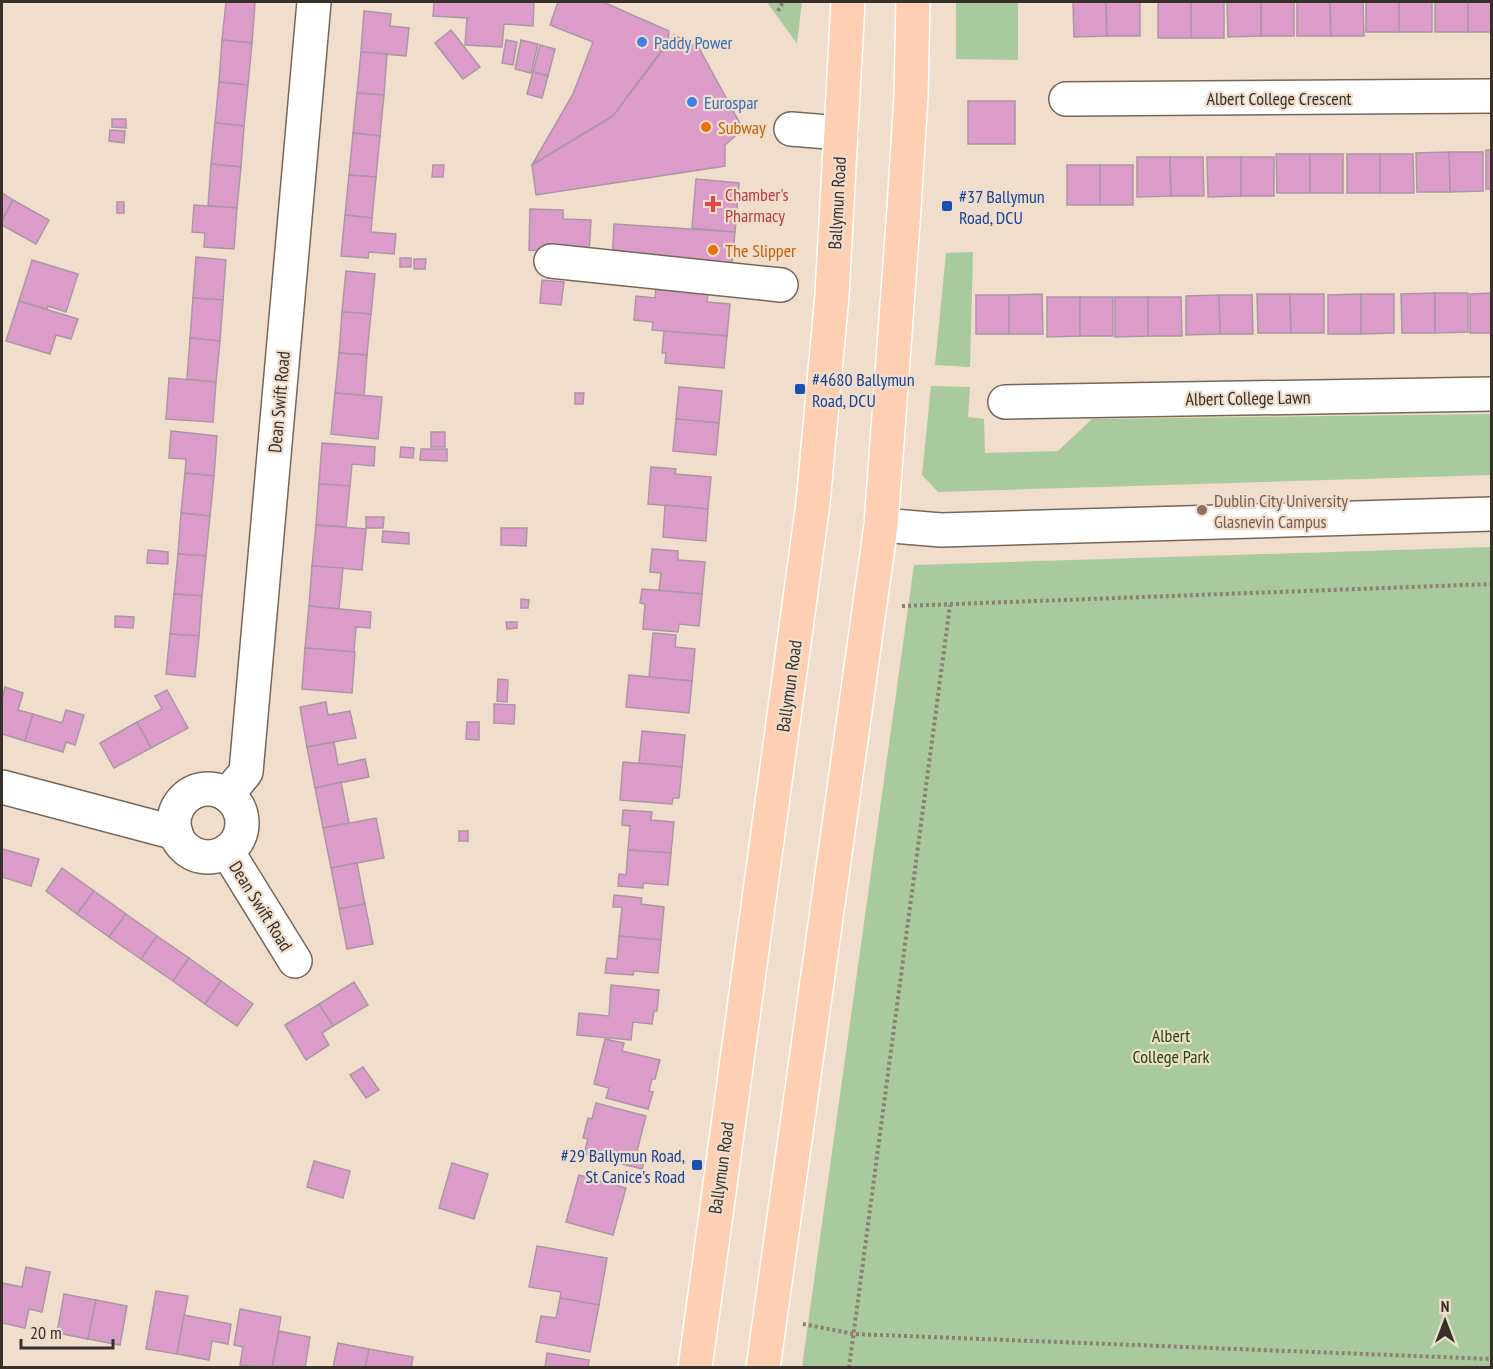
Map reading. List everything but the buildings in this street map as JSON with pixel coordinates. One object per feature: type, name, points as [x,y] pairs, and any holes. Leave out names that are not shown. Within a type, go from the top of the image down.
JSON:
[{"type":"main road","name":"Ballymun Road","points":[[695,1368],[813,503],[832,295],[848,2]]},
{"type":"main road","points":[[763,1368],[881,525],[911,95],[913,2]]},
{"type":"street","name":"Dean Swift Road","points":[[227,795],[246,772],[314,2]]},
{"type":"street","name":"Albert College Crescent","points":[[1066,99],[1491,96]]},
{"type":"street","points":[[791,129],[841,133]]},
{"type":"street","points":[[551,261],[781,285]]},
{"type":"street","name":"Albert College Lawn","points":[[1005,402],[1491,394]]},
{"type":"street","points":[[881,525],[941,530],[1491,514]]},
{"type":"street","points":[[2,787],[176,833]]},
{"type":"street","points":[[208,789],[221,791],[233,799],[241,812],[243,823],[240,836],[233,848],[219,856],[195,855],[184,848],[176,833],[174,823],[176,810],[184,799],[195,792],[208,789]]},
{"type":"street","name":"Dean Swift Road","points":[[227,851],[295,960]]},
{"type":"path","points":[[778,11],[783,2]]},
{"type":"path","points":[[900,606],[1491,584]]},
{"type":"path","points":[[849,1368],[950,605]]},
{"type":"path","points":[[803,1324],[854,1334],[1491,1359]]},
{"type":"green space","points":[[767,2],[802,2],[797,44]]},
{"type":"green space","points":[[956,2],[1018,2],[1018,60],[956,59]]},
{"type":"green space","points":[[973,252],[970,367],[935,365],[946,253]]},
{"type":"green space","points":[[931,386],[970,387],[968,417],[984,419],[985,453],[1058,451],[1092,419],[1491,414],[1491,475],[938,492],[922,475]]},
{"type":"green space","name":"Albert College Park","points":[[1491,547],[1491,1367],[802,1367],[914,565]]},
{"type":"place","name":"Paddy Power","points":[[642,42]]},
{"type":"place","name":"Eurospar","points":[[692,102]]},
{"type":"place","name":"Subway","points":[[706,127]]},
{"type":"place","name":"Chamber's Pharmacy","points":[[713,204]]},
{"type":"place","name":"#37 Ballymun Road, DCU","points":[[947,206]]},
{"type":"place","name":"The Slipper","points":[[713,250]]},
{"type":"place","name":"#4680 Ballymun Road, DCU","points":[[800,389]]},
{"type":"place","name":"Dublin City University Glasnevin Campus","points":[[1202,510]]},
{"type":"place","name":"#29 Ballymun Road, St Canice's Road","points":[[697,1165]]}]
